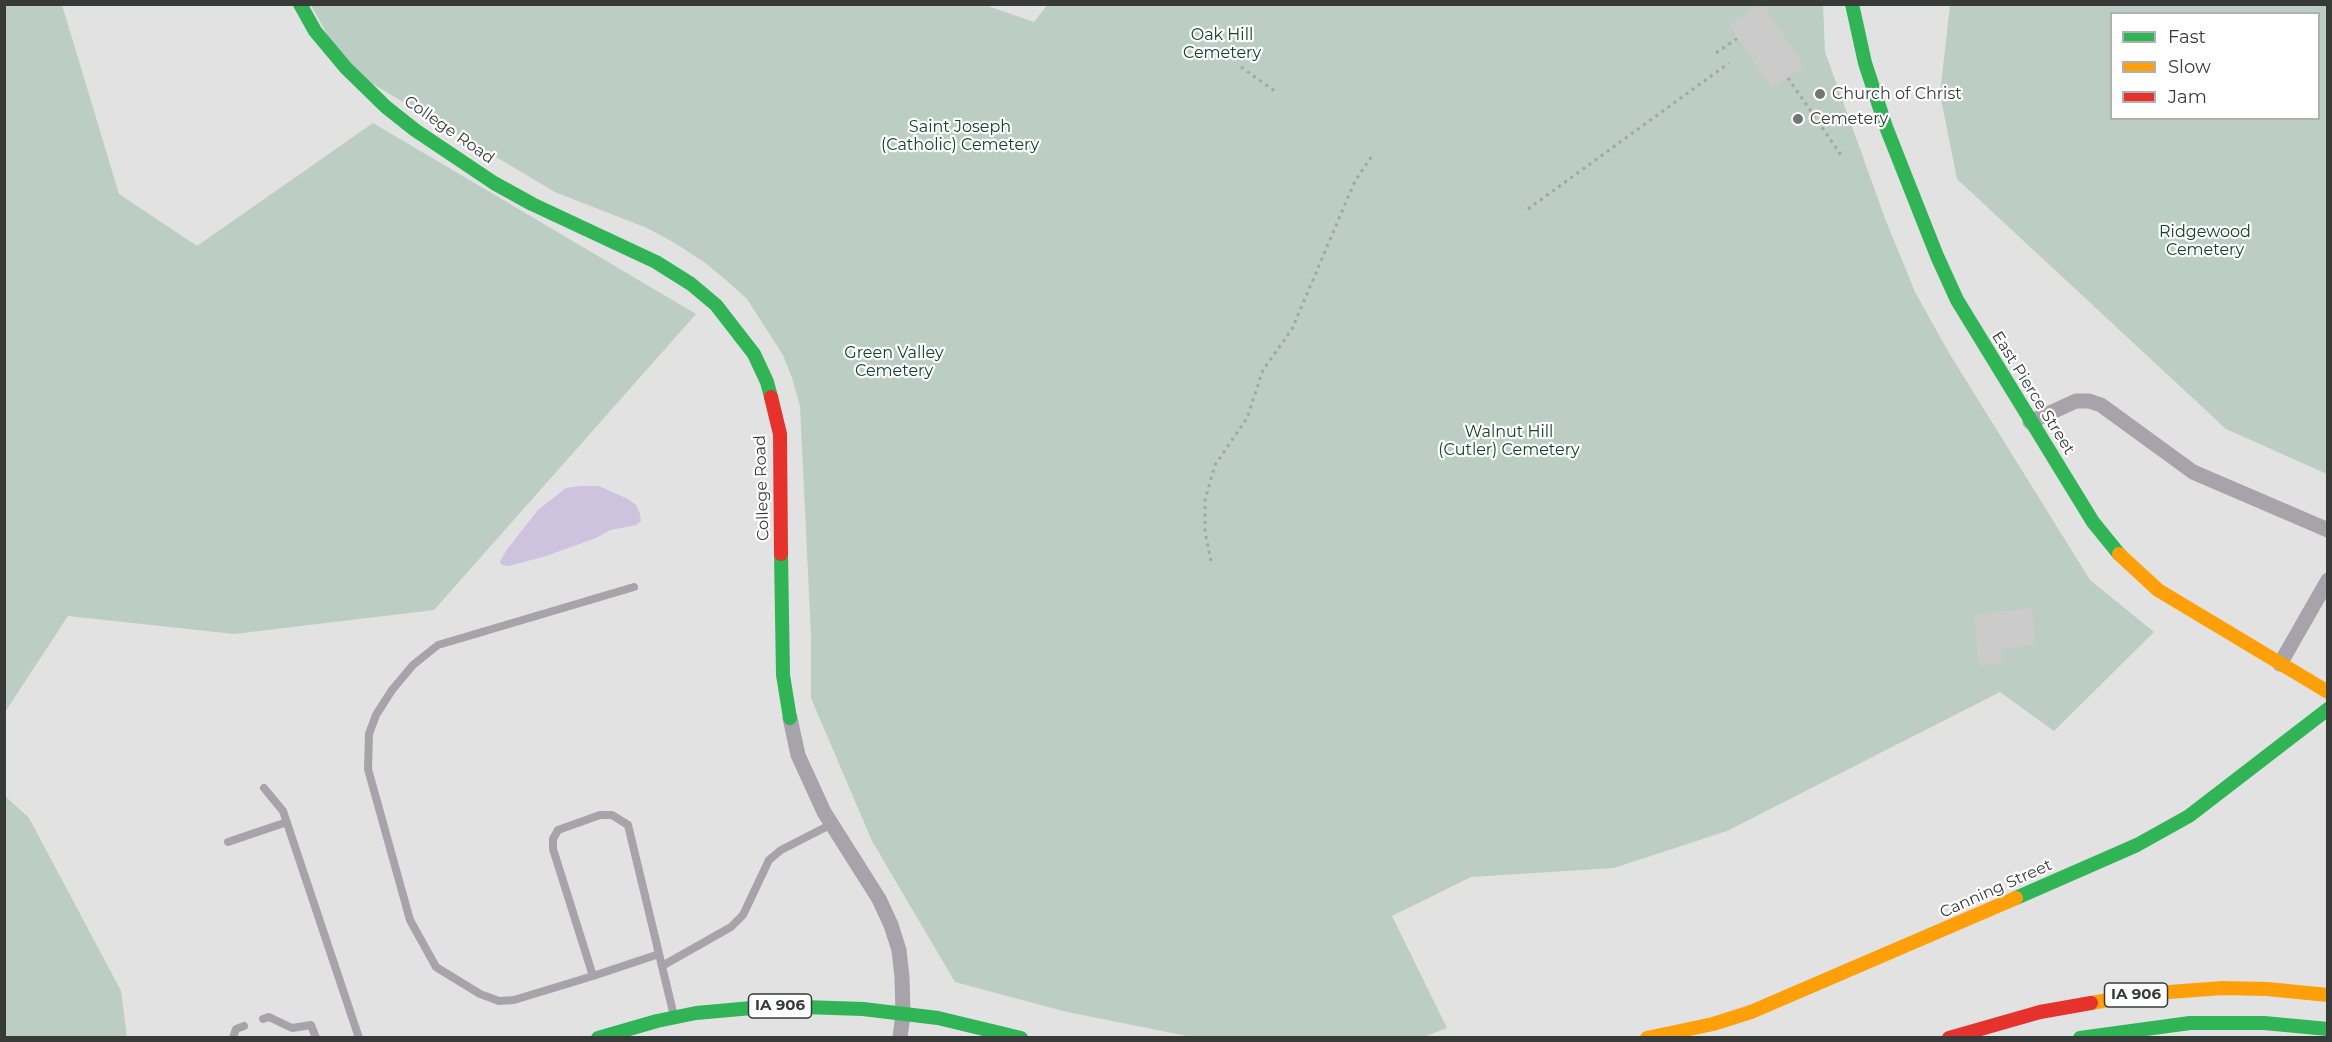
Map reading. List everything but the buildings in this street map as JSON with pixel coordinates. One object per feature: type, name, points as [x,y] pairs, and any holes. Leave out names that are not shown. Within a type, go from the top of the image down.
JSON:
[{"type":"main road","name":"College Road","points":[[300,4],[315,32],[346,68],[386,107],[415,130],[494,183],[532,204],[656,262],[691,284],[716,306],[754,354],[767,382],[780,434],[783,675],[790,718]]},
{"type":"main road","name":"East Pierce Street","points":[[1852,4],[1864,63],[1882,116],[1937,256],[1958,300],[2030,422],[2093,522],[2141,577],[2166,595],[2328,692]]},
{"type":"main road","name":"Canning Street","points":[[1647,1038],[1713,1024],[1751,1012],[1881,958],[2137,845],[2188,816],[2328,709]]},
{"type":"main road","name":"IA 906","points":[[1949,1038],[2040,1012],[2143,993],[2222,988],[2328,995]]},
{"type":"main road","name":"IA 906","points":[[598,1038],[674,1017],[774,1006],[826,1006],[938,1018],[1021,1038]]},
{"type":"main road","name":"IA 906","points":[[2080,1038],[2145,1027],[2190,1023],[2264,1023],[2328,1029]]},
{"type":"street","points":[[2030,422],[2076,401],[2089,401],[2101,405],[2193,472],[2328,530]]},
{"type":"street","points":[[2280,664],[2328,580]]},
{"type":"street","name":"College Road","points":[[790,718],[801,763],[832,824],[879,899],[891,925],[899,950],[903,1014],[900,1038]]},
{"type":"lane","points":[[634,587],[438,645],[412,665],[376,715],[369,734],[368,769],[410,920],[436,967],[480,994],[499,1001],[514,1000],[659,954]]},
{"type":"lane","points":[[264,788],[284,811],[359,1038]]},
{"type":"lane","points":[[593,976],[553,849],[553,839],[558,830],[600,815],[612,815],[628,825],[674,1017]]},
{"type":"lane","points":[[228,842],[287,822]]},
{"type":"lane","points":[[662,966],[731,927],[743,915],[769,860],[781,850],[832,824]]},
{"type":"lane","points":[[263,1019],[270,1017],[292,1028],[311,1025],[316,1038]]},
{"type":"lane","points":[[234,1038],[236,1029],[244,1026]]},
{"type":"path","points":[[1716,53],[1738,38]]},
{"type":"path","points":[[1528,209],[1729,63]]},
{"type":"path","points":[[1241,67],[1276,92]]},
{"type":"path","points":[[1788,78],[1843,158]]},
{"type":"path","points":[[1211,561],[1205,532],[1205,500],[1208,482],[1215,465],[1247,418],[1263,370],[1292,329],[1355,181],[1372,156]]},
{"type":"green space","name":"Walnut Hill (Cutler) Cemetery","points":[[982,4],[1034,22],[1048,4],[1823,5],[1825,52],[1886,221],[1915,292],[1949,353],[2090,580],[2154,632],[2054,731],[2000,692],[1727,831],[1614,868],[1471,877],[1392,916],[1447,1028],[1424,1037],[1192,1037],[1063,1011],[955,982],[872,841],[811,698],[811,635],[800,406],[783,355],[747,299],[704,262],[673,242],[647,228],[555,192],[346,68],[311,5]]},
{"type":"green space","points":[[5,5],[62,5],[119,194],[197,246],[373,123],[696,314],[434,610],[234,634],[68,616],[5,712]]},
{"type":"green space","name":"Ridgewood Cemetery","points":[[1950,5],[2327,5],[2327,474],[2226,429],[1957,179],[1940,94]]},
{"type":"green space","points":[[5,796],[29,818],[121,991],[127,1037],[5,1037]]},
{"type":"shaded area","points":[[599,486],[628,499],[636,505],[641,521],[636,525],[610,530],[596,538],[546,556],[509,566],[502,565],[500,562],[506,551],[538,510],[566,488]]},
{"type":"traffic: fast","points":[[300,4],[315,31],[346,68],[386,107],[415,130],[494,183],[532,204],[656,262],[691,284],[716,305],[754,354],[771,397]]},
{"type":"traffic: fast","points":[[1852,4],[1865,63],[1886,127],[1957,300],[2093,522],[2119,554]]},
{"type":"traffic: fast","points":[[781,554],[783,675],[790,718]]},
{"type":"traffic: fast","points":[[2016,898],[2137,845],[2189,816],[2328,709]]},
{"type":"traffic: fast","points":[[598,1038],[657,1021],[696,1013],[774,1006],[863,1009],[938,1018],[1021,1038]]},
{"type":"traffic: fast","points":[[2080,1038],[2190,1023],[2264,1023],[2328,1029]]},
{"type":"traffic: slow","points":[[2119,554],[2158,590],[2328,692]]},
{"type":"traffic: slow","points":[[1647,1038],[1713,1024],[1751,1012],[2016,898]]},
{"type":"traffic: slow","points":[[2091,1003],[2143,994],[2222,988],[2267,989],[2328,995]]},
{"type":"traffic: jam","points":[[771,397],[780,434],[781,554]]},
{"type":"traffic: jam","points":[[1949,1038],[2040,1012],[2091,1003]]},
{"type":"place","name":"Church of Christ","points":[[1820,94]]},
{"type":"place","name":"Cemetery","points":[[1798,119]]},
{"type":"park label","name":"Oak Hill Cemetery","points":[[1222,44]]},
{"type":"park label","name":"Saint Joseph (Catholic) Cemetery","points":[[960,136]]},
{"type":"park label","name":"Green Valley Cemetery","points":[[894,362]]}]
